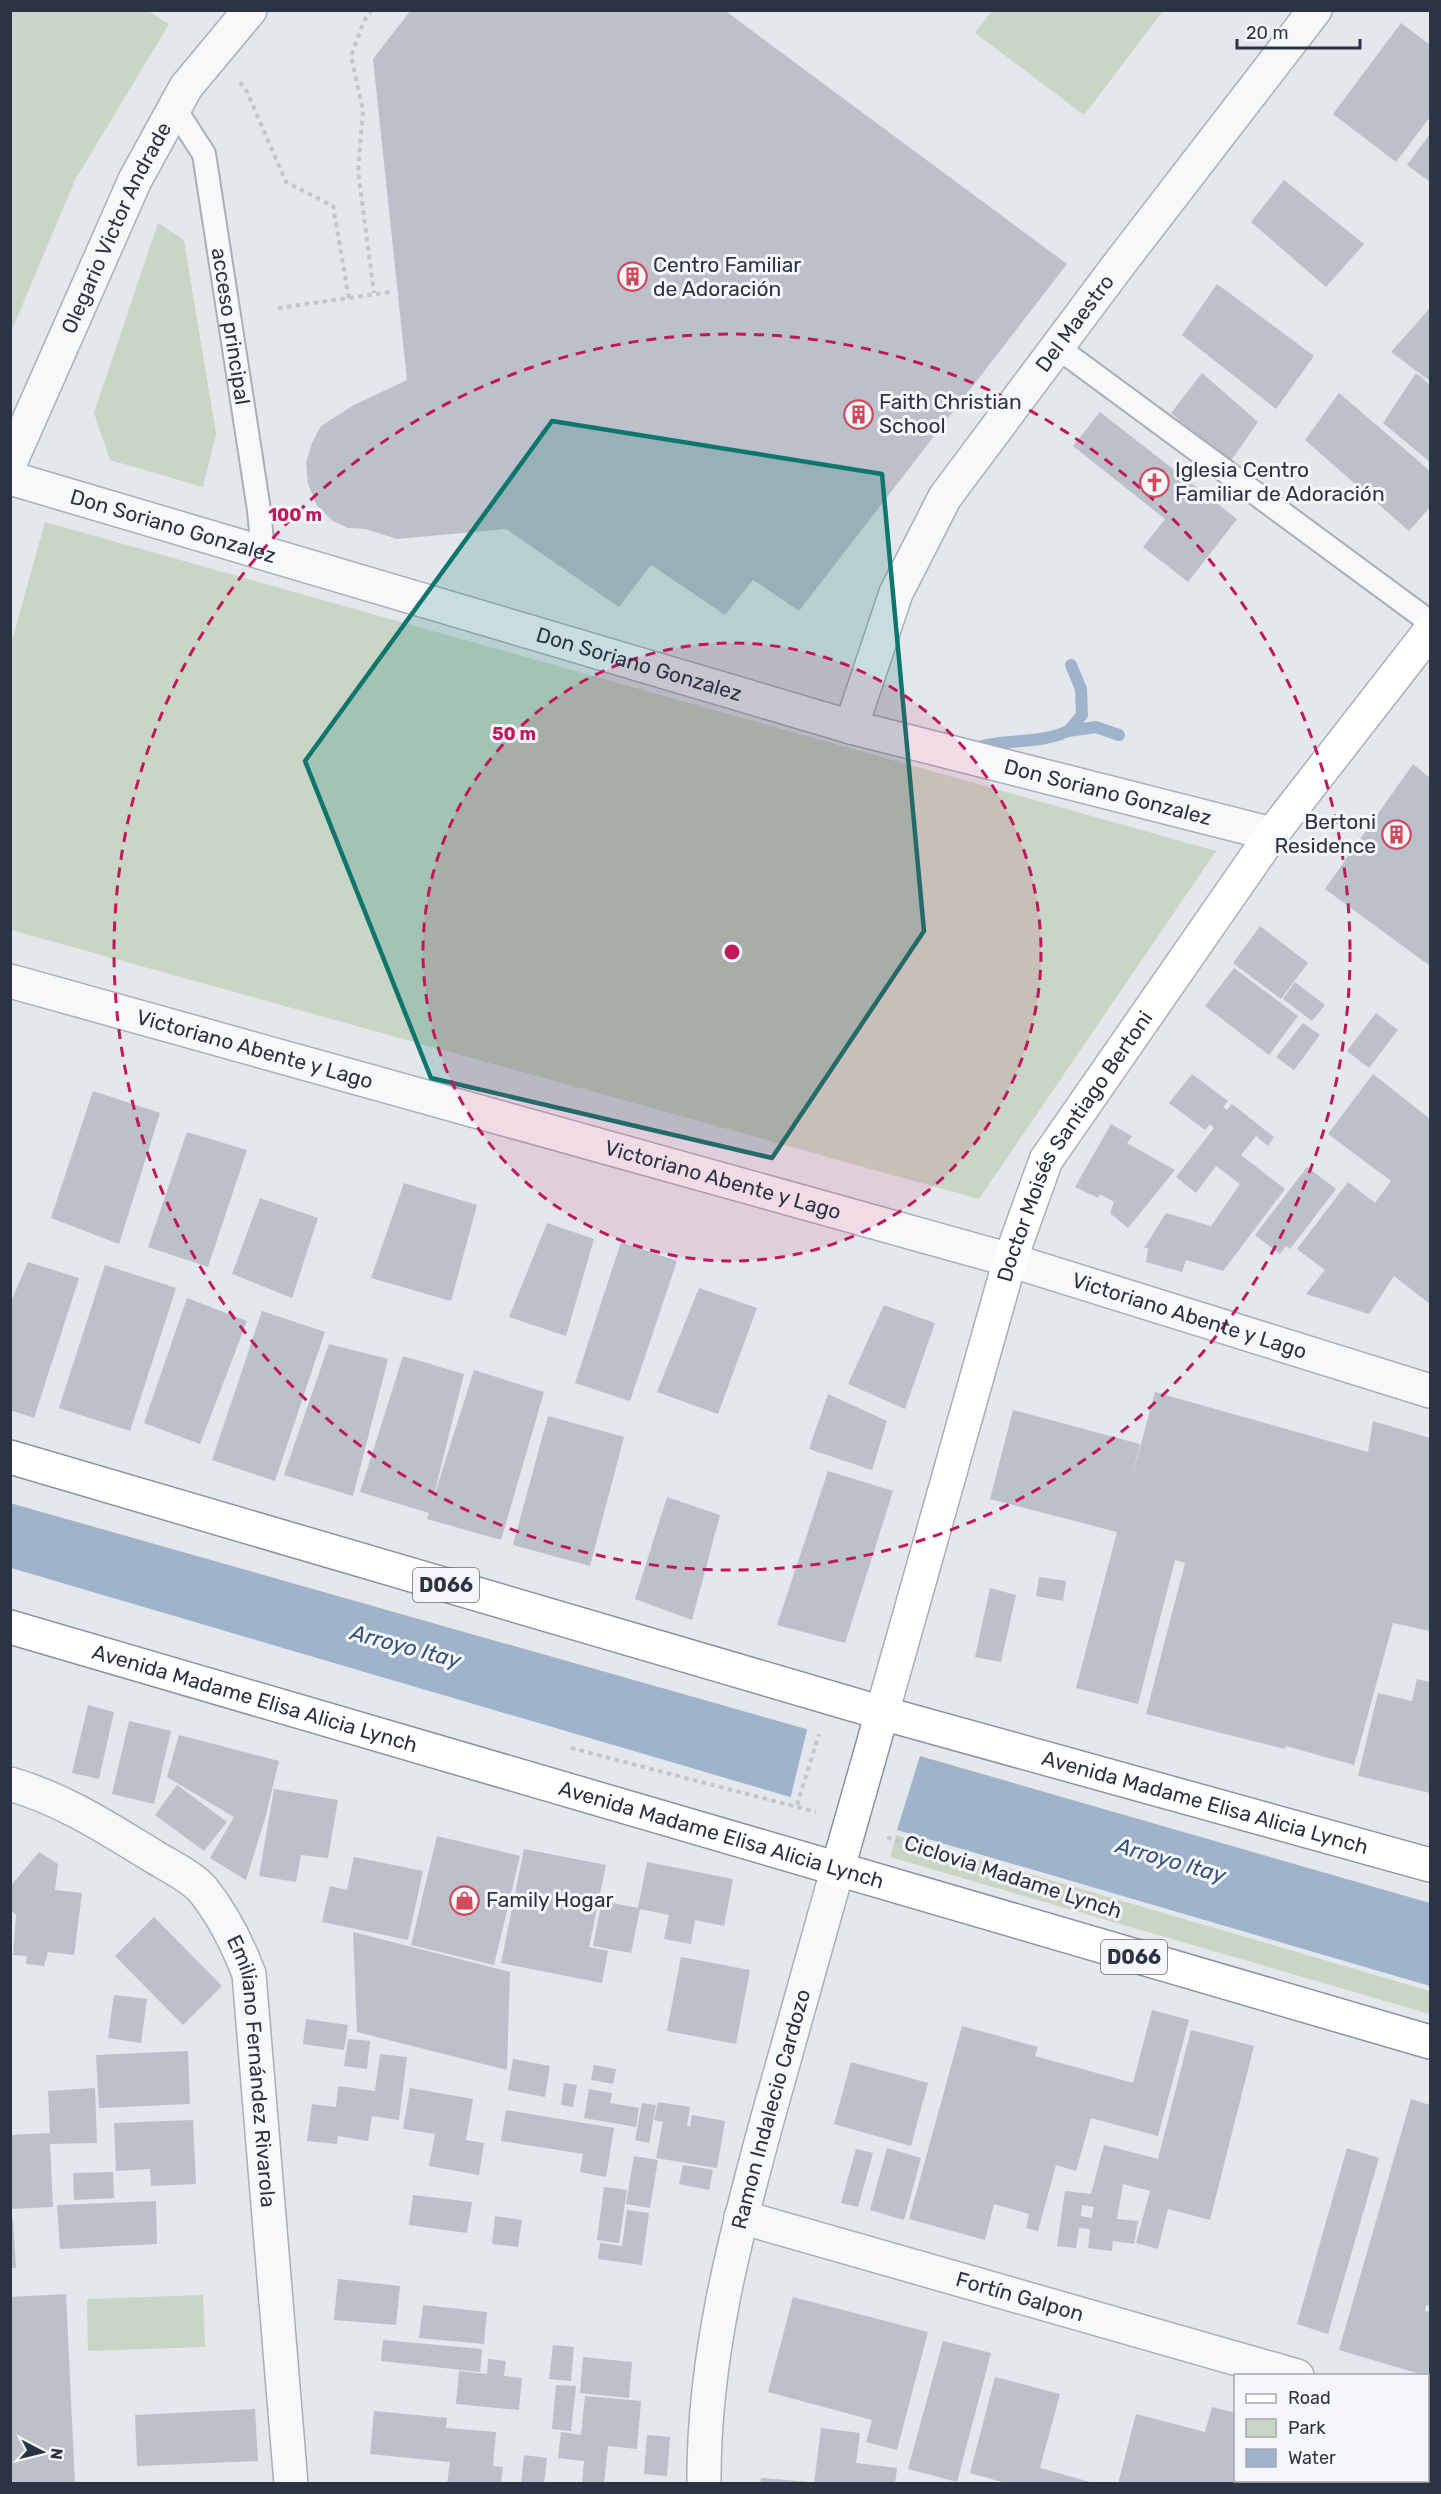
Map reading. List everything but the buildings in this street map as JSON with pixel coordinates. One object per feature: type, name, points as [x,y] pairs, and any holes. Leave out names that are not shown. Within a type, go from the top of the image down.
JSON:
[{"type":"main road","name":"Doctor Moisés Santiago Bertoni","points":[[879,1727],[1010,1260],[1046,1160],[1272,834],[1431,631]]},
{"type":"main road","name":"Avenida Madame Elisa Alicia Lynch","points":[[10,1456],[879,1727],[1431,1865]]},
{"type":"main road","name":"Avenida Madame Elisa Alicia Lynch","points":[[10,1627],[837,1871],[1431,2042]]},
{"type":"main road","name":"Ramon Indalecio Cardozo","points":[[837,1871],[879,1727]]},
{"type":"street","name":"Del Maestro","points":[[851,727],[896,593],[945,497],[1315,10]]},
{"type":"street","name":"Olegario Victor Andrade","points":[[10,463],[135,180],[186,87],[244,12]]},
{"type":"street","name":"Don Soriano Gonzalez","points":[[10,478],[851,727],[1272,834]]},
{"type":"street","name":"Victoriano Abente y Lago","points":[[10,981],[1010,1260],[1431,1391]]},
{"type":"street","name":"Emiliano Fernández Rivarola","points":[[10,1784],[40,1792],[90,1817],[185,1876],[201,1888],[231,1929],[249,1974],[291,2484]]},
{"type":"street","name":"Ramon Indalecio Cardozo","points":[[704,2484],[708,2402],[717,2320],[741,2217],[837,1871]]},
{"type":"street","name":"Fortín Galpon","points":[[741,2217],[1290,2374]]},
{"type":"lane","name":"acceso principal","points":[[175,108],[204,154],[259,510],[263,552]]},
{"type":"lane","points":[[1057,347],[1431,622]]},
{"type":"path","points":[[372,10],[363,21],[351,56],[363,111],[358,171],[374,293]]},
{"type":"path","points":[[247,92],[286,182],[333,206],[349,299]]},
{"type":"path","points":[[278,308],[391,292]]},
{"type":"path","name":"Ciclovia Madame Lynch","points":[[892,1827],[889,1838],[1012,1877]]},
{"type":"highlighted area","points":[[552,421],[882,474],[924,931],[772,1158],[431,1078],[305,761]]},
{"type":"green space","points":[[11,10],[148,11],[169,24],[75,180],[11,332]]},
{"type":"green space","points":[[992,11],[1163,11],[1084,115],[975,33]]},
{"type":"green space","points":[[158,223],[184,240],[216,434],[203,487],[110,460],[94,413]]},
{"type":"green space","points":[[45,522],[1216,851],[979,1199],[11,930],[11,644]]},
{"type":"green space","points":[[896,1835],[1430,1991],[1430,2014],[890,1857]]},
{"type":"green space","points":[[203,2295],[205,2347],[88,2351],[87,2299]]},
{"type":"water","name":"Arroyo Itay","points":[[10,1503],[817,1732],[797,1799],[11,1568]]},
{"type":"water","name":"Arroyo Itay","points":[[920,1756],[1430,1903],[1430,1986],[897,1830]]},
{"type":"pier","points":[[808,1726],[819,1729],[820,1732],[800,1800],[796,1802],[790,1800]]},
{"type":"waterway","points":[[968,750],[992,744],[1042,739],[1068,731],[1082,715],[1081,689],[1071,665]]},
{"type":"waterway","points":[[1068,731],[1096,727],[1119,735]]},
{"type":"place","name":"Centro Familiar de Adoración","points":[[632,277]]},
{"type":"place","name":"Faith Christian School","points":[[858,414]]},
{"type":"place","name":"Iglesia Centro Familiar de Adoración","points":[[1154,482]]},
{"type":"place","name":"Bertoni Residence","points":[[1397,834]]},
{"type":"place","name":"Family Hogar","points":[[465,1900]]}]
